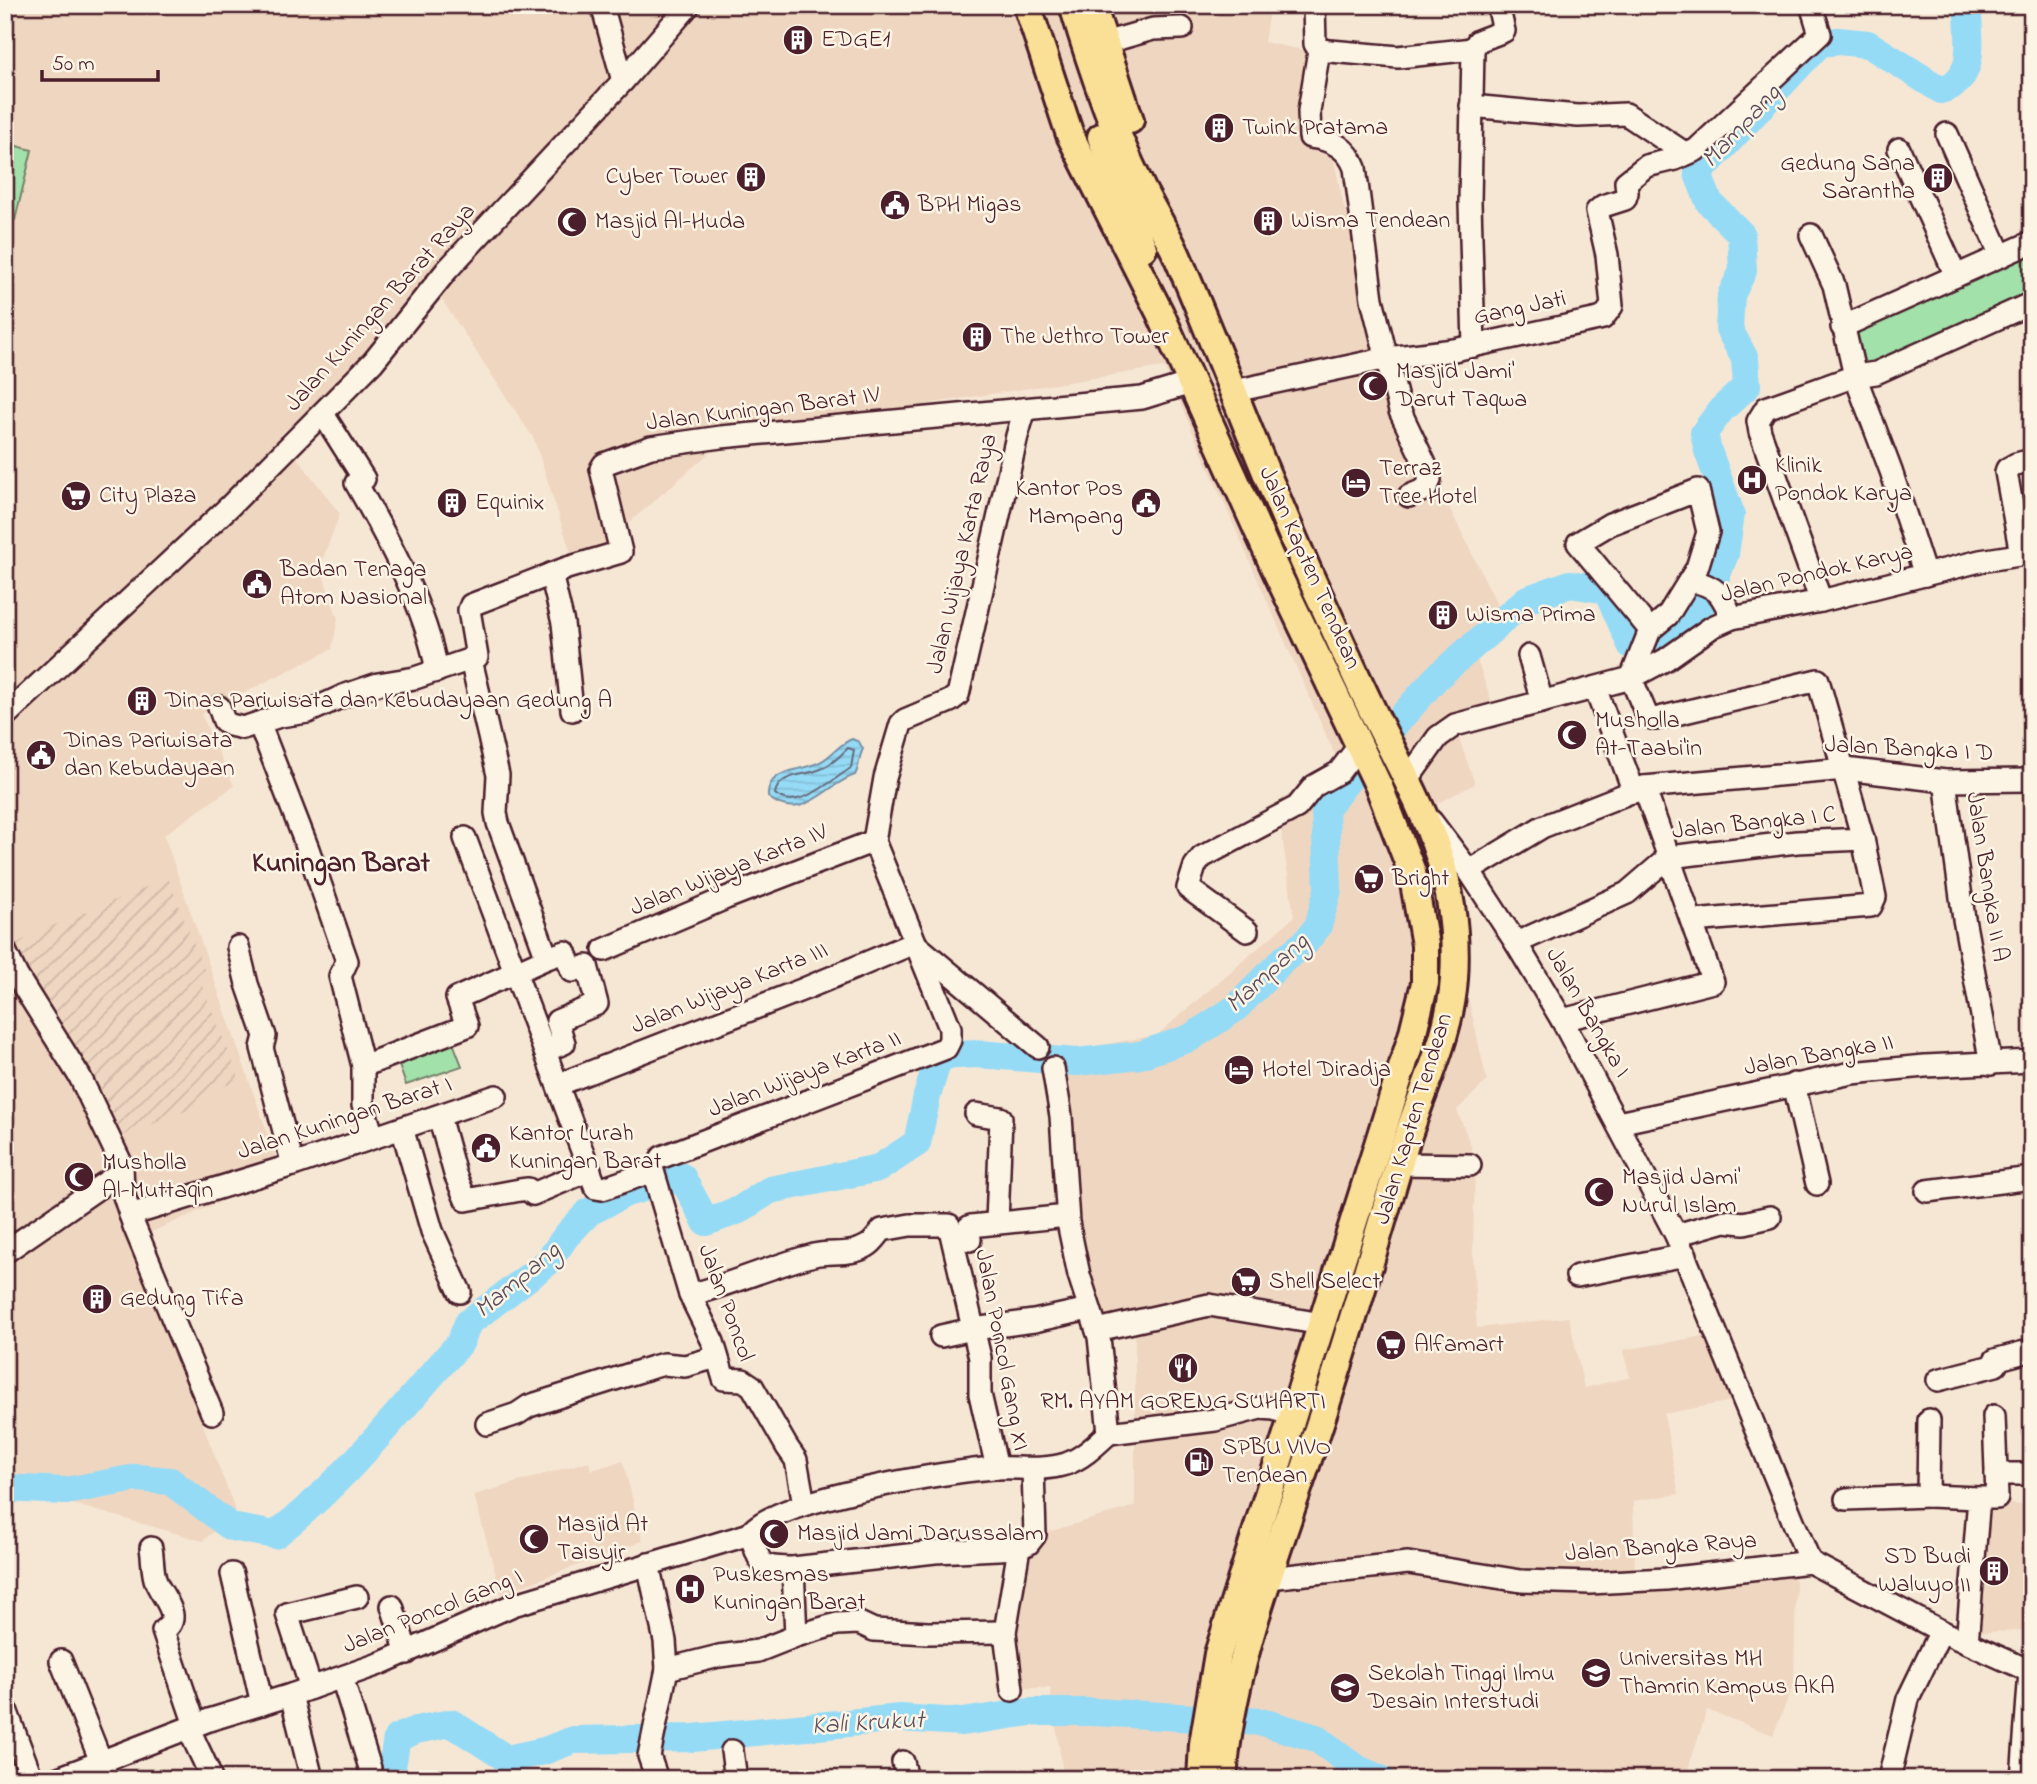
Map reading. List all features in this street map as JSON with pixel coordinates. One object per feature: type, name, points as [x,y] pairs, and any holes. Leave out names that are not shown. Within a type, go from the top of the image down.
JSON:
[{"type":"main road","name":"Jalan Kapten Tendean","points":[[1027,5],[1070,135],[1160,313],[1379,786],[1415,883],[1425,945],[1425,984],[1412,1036],[1225,1631],[1222,1699]]},
{"type":"main road","name":"Jalan Kapten Tendean","points":[[1058,5],[1092,90],[1143,247],[1160,313]]},
{"type":"main road","name":"Jalan Kapten Tendean","points":[[1073,5],[1092,90],[1170,239],[1234,391],[1280,510],[1422,810],[1438,852],[1453,912],[1456,947],[1454,981],[1443,1040],[1399,1164],[1318,1430],[1269,1578],[1222,1699]]},
{"type":"main road","name":"Jalan Kapten Tendean","points":[[1092,5],[1126,110],[1154,181],[1170,239]]},
{"type":"main road","points":[[1201,1779],[1214,1744],[1222,1699]]},
{"type":"main road","points":[[1214,1744],[1223,1779]]},
{"type":"street","points":[[602,5],[623,81]]},
{"type":"street","name":"Jalan Kuningan Barat Raya","points":[[5,716],[230,506],[323,414],[373,362],[447,270],[623,81],[689,5]]},
{"type":"street","points":[[1314,5],[1315,44],[1319,50],[1309,111],[1310,137],[1326,138],[1338,146],[1351,156],[1356,168],[1372,299],[1400,411],[1425,464],[1430,481],[1426,489],[1409,496]]},
{"type":"street","points":[[1474,346],[1470,202],[1473,49],[1478,41],[1504,31],[1498,5]]},
{"type":"street","points":[[1471,106],[1578,116],[1626,114],[1681,157],[1696,150],[1712,137],[1820,34],[1811,5]]},
{"type":"street","points":[[1104,43],[1153,29],[1182,28]]},
{"type":"street","points":[[1319,50],[1398,57],[1473,49]]},
{"type":"street","points":[[1947,134],[2001,256]]},
{"type":"street","points":[[1899,149],[1956,276]]},
{"type":"street","name":"Gang Jati","points":[[1234,391],[1388,358],[1474,346],[1570,327],[1607,315],[1612,306],[1597,211],[1602,206],[1625,199],[1628,193],[1626,182],[1640,169],[1681,157]]},
{"type":"street","points":[[1811,235],[1834,285],[1855,376],[1891,471],[1925,575]]},
{"type":"street","points":[[1842,327],[2032,242]]},
{"type":"street","points":[[1821,601],[1758,421],[1766,408],[1855,376],[1875,373],[2032,303]]},
{"type":"street","name":"Jalan Wijaya Karta Raya","points":[[874,841],[885,778],[901,724],[950,701],[957,695],[1025,408],[1142,398],[1191,383]]},
{"type":"street","name":"Jalan Kuningan Barat IV","points":[[471,660],[477,657],[478,652],[469,607],[551,574],[621,552],[601,469],[604,464],[651,447],[721,437],[1025,408]]},
{"type":"street","points":[[323,414],[363,479],[356,483],[409,588],[437,671]]},
{"type":"street","points":[[2026,554],[2006,472],[2016,464],[2032,460]]},
{"type":"street","points":[[1705,585],[1668,615],[1641,653],[1578,544],[1610,524],[1676,496],[1698,490],[1708,532],[1698,568],[1705,585],[1732,618]]},
{"type":"street","name":"Jalan Pondok Karya","points":[[1405,775],[1438,737],[1455,725],[1595,688],[1641,653],[1665,660],[1712,627],[1732,618],[1821,601],[1980,561],[2026,554]]},
{"type":"street","points":[[551,574],[563,623],[572,710]]},
{"type":"street","name":"Jalan Bangka I C","points":[[1516,943],[1627,892],[1669,857],[1797,842],[1863,839],[1818,680],[1655,719],[1647,716],[1641,653]]},
{"type":"street","points":[[1530,656],[1542,702]]},
{"type":"street","points":[[219,707],[224,721],[243,727],[280,716],[307,712],[378,684],[415,678],[471,660],[498,775],[498,823],[547,958]]},
{"type":"street","points":[[1562,1020],[1713,982],[1669,857],[1595,688]]},
{"type":"street","points":[[259,723],[308,849],[347,961],[340,975],[363,1066],[363,1105],[373,1137]]},
{"type":"street","points":[[1247,931],[1188,888],[1195,866],[1202,857],[1297,807],[1314,786],[1339,772],[1361,751]]},
{"type":"street","name":"Jalan Bangka I D","points":[[1469,871],[1542,827],[1639,790],[1845,769],[1945,781],[2032,780]]},
{"type":"street","name":"Jalan Bangka II A","points":[[1945,781],[1964,919],[1991,1064]]},
{"type":"street","name":"Jalan Bangka I","points":[[1422,810],[1469,871],[1516,943],[1562,1020],[1676,1235],[1810,1562]]},
{"type":"street","points":[[465,838],[545,1051],[553,1081],[596,1188],[600,1190],[657,1174]]},
{"type":"street","points":[[1692,921],[1871,906],[1875,897],[1863,839]]},
{"type":"street","points":[[874,841],[914,943],[1038,1047]]},
{"type":"street","name":"Jalan Wijaya Karta IV","points":[[604,950],[726,898],[874,841]]},
{"type":"street","name":"Jalan Wijaya Karta II","points":[[657,1174],[946,1048],[950,1040],[950,1028],[914,943]]},
{"type":"street","name":"Jalan Wijaya Karta III","points":[[553,1081],[804,989],[914,943]]},
{"type":"street","points":[[238,947],[247,984],[265,1036],[262,1048],[293,1165]]},
{"type":"street","points":[[5,951],[17,976],[80,1076],[122,1165],[123,1193],[130,1215],[212,1413]]},
{"type":"street","points":[[363,1066],[467,1026],[457,998],[565,952],[572,971],[587,966],[597,1004],[557,1021],[564,1043],[545,1051]]},
{"type":"street","name":"Jalan Bangka II","points":[[1618,1123],[1794,1084],[1883,1069],[2032,1061]]},
{"type":"street","points":[[1053,1068],[1061,1116],[1067,1216],[1103,1360],[1110,1433],[1215,1420],[1260,1408],[1274,1409],[1293,1416]]},
{"type":"street","points":[[1794,1084],[1818,1184]]},
{"type":"street","name":"Jalan Kuningan Barat I","points":[[130,1215],[293,1165],[496,1096]]},
{"type":"street","points":[[976,1114],[1002,1118],[997,1223]]},
{"type":"street","points":[[439,1116],[455,1174],[466,1200],[528,1189],[533,1194],[590,1170]]},
{"type":"street","points":[[402,1128],[432,1231],[460,1292]]},
{"type":"street","points":[[1399,1164],[1470,1164]]},
{"type":"street","points":[[5,1252],[121,1172]]},
{"type":"street","name":"Jalan Poncol","points":[[657,1174],[690,1295],[724,1379],[743,1380],[752,1387],[794,1455],[804,1504]]},
{"type":"street","points":[[1927,1191],[2032,1178]]},
{"type":"street","points":[[970,1240],[969,1227],[1067,1216]]},
{"type":"street","points":[[1676,1235],[1726,1221],[1744,1223],[1770,1217]]},
{"type":"street","name":"Jalan Poncol Gang XI","points":[[690,1295],[817,1254],[846,1253],[868,1246],[882,1230],[910,1225],[949,1225],[980,1358],[980,1394],[997,1468]]},
{"type":"street","points":[[1577,1276],[1686,1255]]},
{"type":"street","points":[[1097,1330],[1209,1305],[1322,1324]]},
{"type":"street","points":[[941,1336],[1089,1309]]},
{"type":"street","points":[[1938,1380],[1979,1371],[1996,1365],[1995,1360],[2032,1350]]},
{"type":"street","points":[[487,1424],[517,1414],[529,1406],[653,1367],[664,1364],[685,1366],[717,1357]]},
{"type":"street","points":[[1846,1499],[1928,1496],[1997,1498],[1994,1416]]},
{"type":"street","points":[[1928,1496],[1929,1420]]},
{"type":"street","name":"Jalan Poncol Gang I","points":[[56,1779],[104,1770],[192,1727],[342,1678],[407,1653],[513,1605],[750,1534],[754,1526],[804,1504],[944,1473],[1063,1465],[1074,1461],[1110,1433]]},
{"type":"street","name":"Jalan Poncol Gang XI","points":[[1012,1690],[1005,1632],[1019,1548],[1028,1544],[1035,1535],[1033,1469]]},
{"type":"street","points":[[1996,1474],[2032,1474]]},
{"type":"street","points":[[1966,1643],[1979,1498]]},
{"type":"street","points":[[750,1534],[760,1562],[793,1568],[945,1551],[1019,1548]]},
{"type":"street","points":[[152,1548],[156,1581],[173,1614],[172,1623],[163,1632],[197,1751],[204,1760],[211,1779]]},
{"type":"street","points":[[1810,1562],[1941,1631],[2031,1671],[2022,1779]]},
{"type":"street","name":"Jalan Bangka Raya","points":[[1269,1578],[1408,1563],[1521,1581],[1590,1583],[1665,1579],[1810,1562]]},
{"type":"street","points":[[648,1564],[665,1641],[667,1669],[654,1720],[649,1756],[657,1779]]},
{"type":"street","points":[[793,1568],[796,1636]]},
{"type":"street","points":[[232,1574],[262,1704]]},
{"type":"street","points":[[312,1779],[301,1692],[287,1614],[357,1597]]},
{"type":"street","points":[[393,1606],[407,1653]]},
{"type":"street","points":[[667,1669],[719,1656],[758,1651],[837,1624],[859,1622],[874,1630],[928,1633],[1005,1632]]},
{"type":"street","points":[[1889,1779],[1908,1699],[1941,1631]]},
{"type":"street","points":[[61,1661],[104,1770]]},
{"type":"street","points":[[342,1678],[370,1768]]},
{"type":"street","points":[[5,1707],[32,1779]]},
{"type":"street","points":[[732,1751],[736,1779]]},
{"type":"shaded area","points":[[5,5],[1270,5],[1264,42],[1318,53],[1307,142],[1333,156],[1344,207],[1358,240],[1401,410],[1499,608],[1474,651],[1498,719],[1457,733],[1475,784],[1431,807],[1457,980],[1469,1001],[1487,1081],[1457,1110],[1475,1164],[1473,1254],[1477,1328],[1569,1317],[1584,1388],[1630,1377],[1623,1350],[1710,1335],[1732,1401],[1664,1414],[1679,1494],[1633,1501],[1635,1573],[1788,1556],[1796,1584],[1794,1684],[1773,1735],[1707,1710],[1685,1779],[1064,1779],[1050,1688],[996,1688],[1005,1545],[1135,1506],[1135,1322],[1073,1312],[1045,1055],[1157,1035],[1294,917],[1277,803],[1338,762],[1164,367],[730,435],[576,569],[534,439],[438,294],[280,435],[340,514],[320,566],[338,619],[332,649],[201,714],[234,786],[164,835],[282,1175],[133,1240],[236,1512],[203,1541],[38,1494],[5,1501]]},
{"type":"shaded area","points":[[168,878],[208,979],[201,983],[240,1080],[205,1094],[208,1102],[118,1138],[91,1073],[10,947],[35,933]]},
{"type":"shaded area","points":[[589,1461],[591,1470],[623,1461],[643,1541],[501,1594],[474,1495]]},
{"type":"shaded area","points":[[1984,1501],[2032,1506],[2032,1631],[1974,1632]]},
{"type":"green space","points":[[5,143],[32,150],[15,220],[5,218]]},
{"type":"green space","points":[[2032,249],[2032,301],[1868,372],[1854,354],[1851,332]]},
{"type":"green space","points":[[450,1035],[462,1066],[406,1085],[395,1054]]},
{"type":"water","points":[[852,739],[859,742],[863,749],[855,775],[803,805],[792,807],[768,797],[769,788],[779,776],[820,762]]},
{"type":"waterway","name":"Mampang","points":[[5,1488],[66,1491],[136,1478],[170,1481],[231,1527],[275,1535],[326,1491],[372,1443],[460,1343],[468,1323],[548,1262],[566,1236],[589,1212],[626,1193],[682,1177],[706,1222],[739,1210],[770,1190],[879,1168],[917,1143],[939,1056],[978,1054],[1077,1062],[1140,1055],[1190,1038],[1236,1008],[1284,959],[1305,943],[1318,926],[1328,890],[1325,809],[1361,763],[1436,678],[1526,600],[1570,584],[1607,590],[1631,645],[1649,653],[1673,642],[1688,617],[1707,598],[1725,554],[1731,514],[1704,433],[1721,410],[1747,386],[1745,359],[1729,329],[1731,295],[1743,271],[1741,234],[1709,202],[1698,174],[1820,43],[1838,41],[1868,44],[1941,90],[1953,85],[1961,77],[1969,55],[1967,5]]},
{"type":"waterway","name":"Kali Krukut","points":[[390,1779],[397,1738],[416,1730],[451,1723],[507,1759],[544,1751],[573,1740],[693,1738],[900,1718],[962,1722],[1030,1712],[1095,1712],[1262,1722],[1316,1738],[1358,1769],[1381,1779]]},
{"type":"place","name":"EDGE1","points":[[798,40]]},
{"type":"place","name":"Twink Pratama","points":[[1219,128]]},
{"type":"place","name":"Cyber Tower","points":[[751,177]]},
{"type":"place","name":"Gedung Sana Sarantha","points":[[1938,178]]},
{"type":"place","name":"BPH Migas","points":[[895,205]]},
{"type":"place","name":"Wisma Tendean","points":[[1268,221]]},
{"type":"place","name":"Masjid Al-Huda","points":[[572,222]]},
{"type":"place","name":"The Jethro Tower","points":[[977,337]]},
{"type":"place","name":"Masjid Jami' Darut Taqwa","points":[[1373,386]]},
{"type":"place","name":"Klinik Pondok Karya","points":[[1752,480]]},
{"type":"place","name":"Terraz Tree Hotel","points":[[1356,483]]},
{"type":"place","name":"City Plaza","points":[[76,496]]},
{"type":"place","name":"Equinix","points":[[452,503]]},
{"type":"place","name":"Kantor Pos Mampang","points":[[1146,503]]},
{"type":"place","name":"Badan Tenaga Atom Nasional","points":[[257,584]]},
{"type":"place","name":"Wisma Prima","points":[[1443,615]]},
{"type":"place","name":"Dinas Pariwisata dan Kebudayaan Gedung A","points":[[142,701]]},
{"type":"place","name":"Musholla At-Taabi'in","points":[[1572,735]]},
{"type":"place","name":"Dinas Pariwisata dan Kebudayaan","points":[[41,755]]},
{"type":"place","name":"Bright","points":[[1369,879]]},
{"type":"place","name":"Hotel Diradja","points":[[1239,1070]]},
{"type":"place","name":"Kantor Lurah Kuningan Barat","points":[[486,1148]]},
{"type":"place","name":"Musholla Al-Muttaqin","points":[[79,1177]]},
{"type":"place","name":"Masjid Jami' Nurul Islam","points":[[1599,1192]]},
{"type":"place","name":"Shell Select","points":[[1246,1282]]},
{"type":"place","name":"Gedung Tifa","points":[[97,1299]]},
{"type":"place","name":"Alfamart","points":[[1391,1345]]},
{"type":"place","name":"RM. AYAM GORENG SUHARTI","points":[[1183,1368]]},
{"type":"place","name":"SPBU VIVO Tendean","points":[[1199,1462]]},
{"type":"place","name":"Masjid Jami Darussalam","points":[[774,1534]]},
{"type":"place","name":"Masjid At Taisyir","points":[[534,1539]]},
{"type":"place","name":"SD Budi Waluyo II","points":[[1994,1571]]},
{"type":"place","name":"Puskesmas Kuningan Barat","points":[[690,1589]]},
{"type":"place","name":"Universitas MH Thamrin Kampus AKA","points":[[1596,1673]]},
{"type":"place","name":"Sekolah Tinggi Ilmu Desain Interstudi","points":[[1345,1688]]},
{"type":"district","name":"Kuningan Barat","points":[[341,864]]}]
